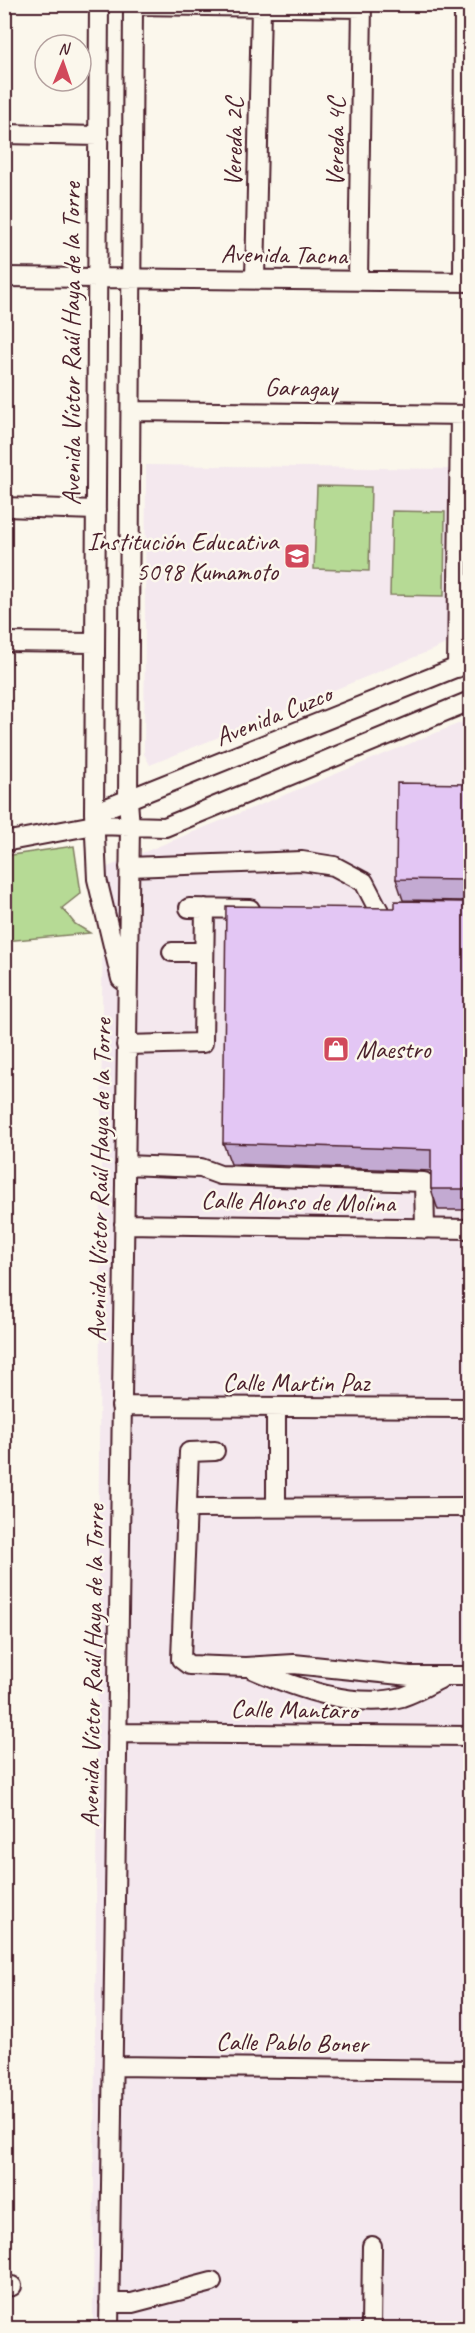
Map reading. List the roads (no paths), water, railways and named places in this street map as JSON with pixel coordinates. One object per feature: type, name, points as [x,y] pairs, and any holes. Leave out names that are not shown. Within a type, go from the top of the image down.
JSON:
[{"type":"street","points":[[464,4],[467,282]]},
{"type":"street","points":[[133,5],[362,6]]},
{"type":"street","name":"Avenida Víctor Raúl Haya de la Torre","points":[[109,2328],[130,826],[128,801],[133,5]]},
{"type":"street","name":"Avenida Víctor Raúl Haya de la Torre","points":[[96,6],[98,136],[94,819],[98,879],[127,1004]]},
{"type":"street","name":"Vereda 4C","points":[[358,280],[362,6]]},
{"type":"street","name":"Vereda 2C","points":[[255,279],[261,7]]},
{"type":"street","points":[[4,134],[98,136]]},
{"type":"street","name":"Avenida Tacna","points":[[4,277],[467,282]]},
{"type":"street","name":"Garagay","points":[[131,411],[465,415]]},
{"type":"street","points":[[464,665],[465,415]]},
{"type":"street","points":[[4,507],[96,510]]},
{"type":"street","points":[[4,642],[95,643]]},
{"type":"street","name":"Avenida Cuzco","points":[[94,819],[128,801],[464,665]]},
{"type":"street","points":[[4,842],[94,819],[130,826],[165,827],[471,701]]},
{"type":"street","points":[[129,867],[302,861],[334,866],[363,882],[379,911]]},
{"type":"street","points":[[126,1045],[203,1042],[204,952],[197,908],[263,909]]},
{"type":"street","points":[[356,910],[402,911]]},
{"type":"street","points":[[172,952],[204,952]]},
{"type":"street","points":[[125,1165],[201,1168],[220,1175],[424,1182],[425,1229]]},
{"type":"street","name":"Calle Alonso de Molina","points":[[124,1224],[471,1230]]},
{"type":"street","name":"Calle Martin Paz","points":[[121,1406],[471,1408]]},
{"type":"street","points":[[276,1407],[276,1507]]},
{"type":"street","points":[[215,1451],[189,1452],[181,1659],[189,1665],[294,1665],[410,1676],[471,1676]]},
{"type":"street","points":[[188,1508],[471,1507]]},
{"type":"street","points":[[244,1666],[301,1690],[376,1701],[402,1697],[447,1676]]},
{"type":"street","name":"Calle Mantaro","points":[[117,1733],[471,1736]]},
{"type":"street","name":"Calle Pablo Boner","points":[[113,2066],[471,2070]]},
{"type":"street","points":[[371,2328],[372,2246]]},
{"type":"street","points":[[109,2303],[132,2303],[212,2282]]},
{"type":"place","name":"Institución Educativa 5098 Kumamoto","points":[[297,556]]},
{"type":"place","name":"Maestro","points":[[336,1049]]}]
